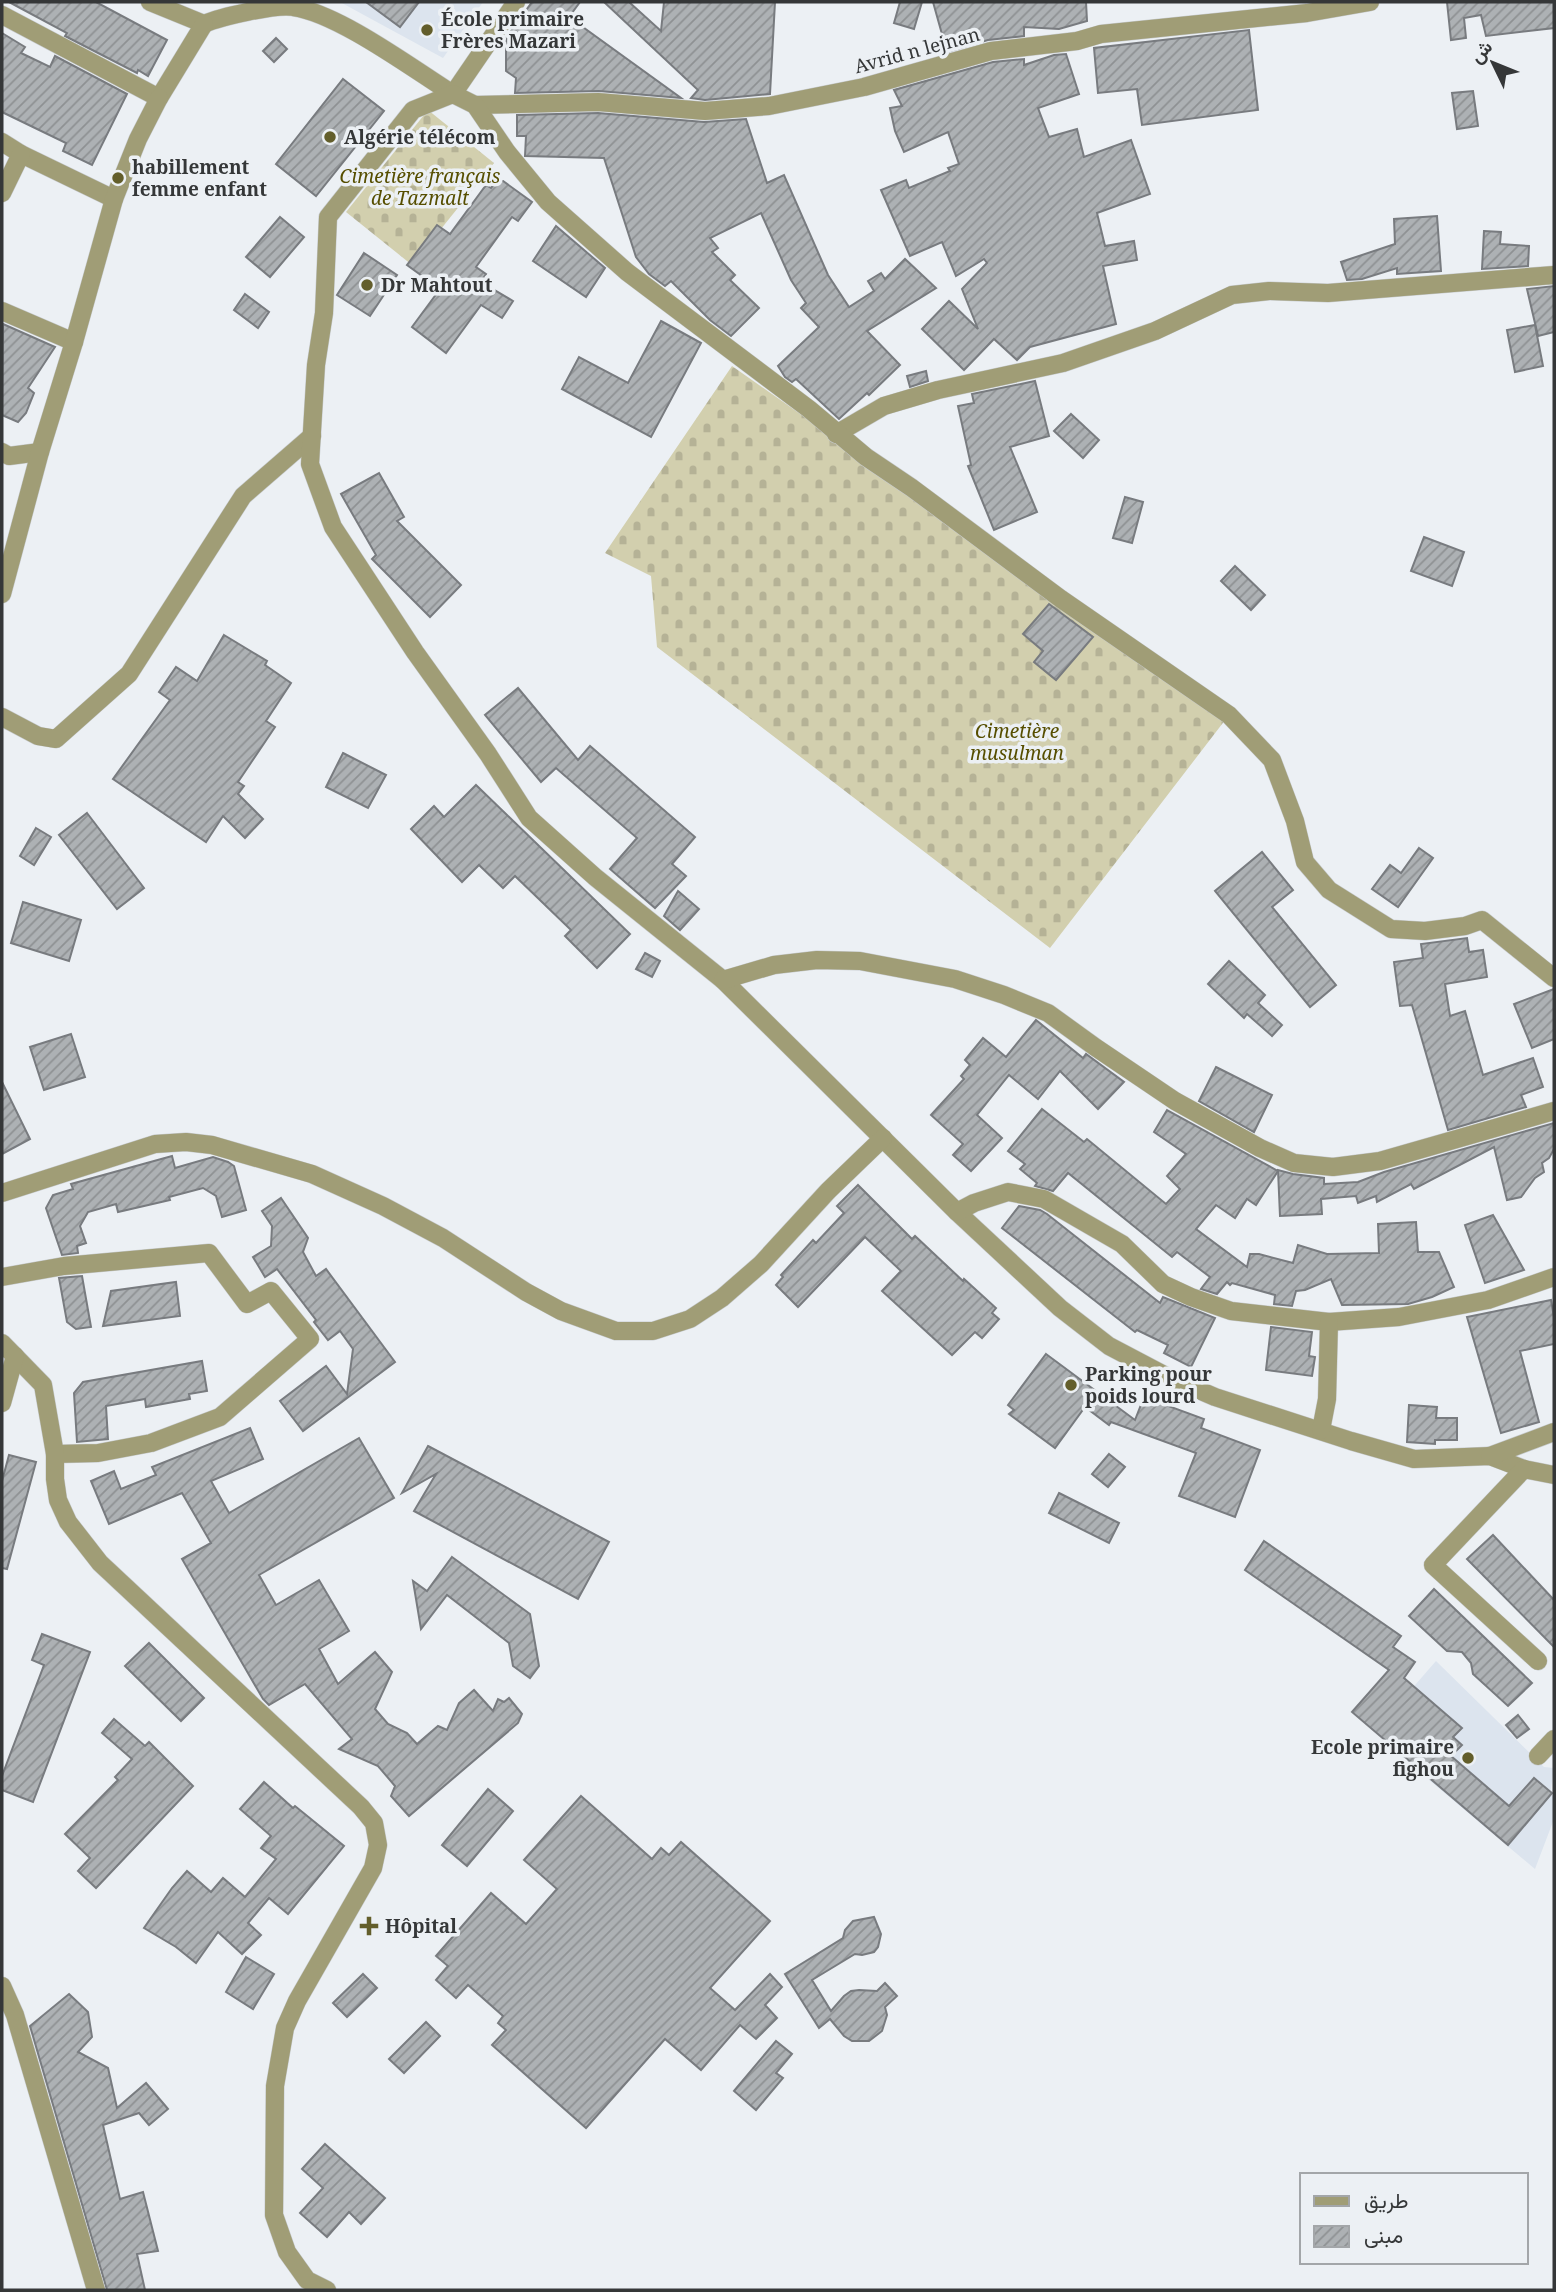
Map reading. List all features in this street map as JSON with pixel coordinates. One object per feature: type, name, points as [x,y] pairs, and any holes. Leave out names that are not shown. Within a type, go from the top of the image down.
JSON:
[{"type":"street","points":[[150,2],[204,24]]},
{"type":"street","points":[[516,2],[453,94],[413,110],[328,217],[324,313],[316,365],[310,464],[333,527],[407,641],[488,754],[529,818],[595,877],[723,980],[957,1212],[1060,1308],[1108,1346],[1166,1376],[1215,1397],[1414,1459],[1490,1456],[1554,1432]]},
{"type":"street","name":"Avrid n lejnan","points":[[475,105],[598,102],[705,111],[769,106],[864,87],[991,51],[1077,41],[1101,34],[1307,13],[1370,2]]},
{"type":"street","points":[[2,594],[40,452],[114,199],[138,139],[159,98],[204,24],[221,16],[292,4],[325,17],[475,105],[507,152],[548,202],[627,272],[809,409],[836,433],[1061,599],[1229,715],[1272,760],[1295,821],[1305,862],[1329,890],[1391,929],[1425,931],[1465,926],[1482,920],[1554,978]]},
{"type":"street","points":[[2,15],[159,98]]},
{"type":"street","points":[[2,142],[114,199]]},
{"type":"street","points":[[2,193],[21,154]]},
{"type":"street","points":[[836,433],[884,406],[939,390],[1063,363],[1154,331],[1232,295],[1269,291],[1328,293],[1554,275]]},
{"type":"street","points":[[2,311],[74,342]]},
{"type":"street","points":[[2,717],[38,736],[56,739],[130,674],[243,496],[312,436]]},
{"type":"street","points":[[4,457],[40,452]]},
{"type":"street","points":[[723,980],[774,965],[817,960],[860,961],[956,979],[1048,1013],[1175,1101],[1259,1148],[1294,1163],[1334,1167],[1380,1161],[1554,1111]]},
{"type":"street","points":[[2,1193],[155,1144],[186,1142],[212,1145],[312,1174],[383,1206],[443,1238],[526,1292],[561,1311],[616,1331],[653,1331],[690,1319],[722,1298],[761,1264],[828,1191],[883,1138]]},
{"type":"street","points":[[957,1212],[1007,1192],[1044,1199],[1122,1244],[1163,1284],[1191,1297],[1231,1311],[1329,1322],[1399,1317],[1488,1300],[1554,1277]]},
{"type":"street","points":[[2,1277],[64,1266],[209,1253],[247,1304],[271,1291],[310,1339],[220,1417],[151,1443],[99,1453],[55,1454]]},
{"type":"street","points":[[1321,1430],[1326,1399],[1329,1322]]},
{"type":"street","points":[[2,1343],[43,1385],[55,1454],[58,1500],[68,1521],[100,1563],[332,1779],[374,1823],[378,1846],[373,1868],[297,2001],[285,2028],[275,2086],[274,2215],[287,2252],[307,2280],[327,2290]]},
{"type":"street","points":[[2,1403],[15,1356]]},
{"type":"street","points":[[1490,1456],[1524,1469],[1554,1475]]},
{"type":"street","points":[[1524,1469],[1433,1565],[1538,1661]]},
{"type":"street","points":[[1538,1756],[1554,1739]]},
{"type":"street","points":[[2,1986],[15,2015],[96,2290]]},
{"type":"shaded area","name":"École primaire Frères Mazari","points":[[340,2],[483,2],[443,58]]},
{"type":"shaded area","name":"Ecole primaire fighou","points":[[1436,1661],[1544,1767],[1554,1768],[1550,1795],[1554,1796],[1554,1819],[1535,1869],[1391,1748],[1410,1723],[1395,1708]]},
{"type":"green space","name":"Cimetière français de Tazmalt","points":[[428,110],[494,163],[412,265],[346,212]]},
{"type":"green space","name":"Cimetière musulman","points":[[732,366],[1229,715],[1050,948],[657,647],[651,576],[605,553]]},
{"type":"building","points":[[9,2],[96,2],[167,40],[148,76],[65,36],[67,33]]},
{"type":"building","points":[[366,2],[419,2],[400,27]]},
{"type":"building","points":[[532,2],[580,2],[569,17],[681,98],[599,91],[515,93],[516,78],[506,71],[506,38]]},
{"type":"building","points":[[604,2],[629,2],[661,31],[664,2],[775,2],[770,94],[705,100],[691,98],[698,90]]},
{"type":"building","points":[[900,2],[922,2],[914,29],[894,23]]},
{"type":"building","points":[[933,2],[1086,2],[1087,21],[1059,29],[1024,27],[1024,36],[988,40],[947,52]]},
{"type":"building","points":[[1447,2],[1554,2],[1554,28],[1486,36],[1481,15],[1464,18],[1466,38],[1451,40]]},
{"type":"building","points":[[1249,30],[1258,110],[1142,125],[1137,89],[1098,93],[1094,48]]},
{"type":"building","points":[[2,33],[25,47],[21,53],[50,67],[55,56],[127,94],[92,165],[63,151],[66,143],[2,112]]},
{"type":"building","points":[[276,38],[287,49],[274,62],[263,51]]},
{"type":"building","points":[[1066,54],[1079,94],[1038,108],[1049,137],[1077,129],[1084,157],[1131,140],[1150,194],[1097,213],[1105,246],[1134,241],[1137,260],[1103,266],[1116,324],[1030,347],[1017,360],[994,339],[964,370],[922,329],[949,301],[978,329],[962,289],[987,263],[984,259],[956,276],[942,242],[910,256],[881,190],[906,180],[909,188],[950,171],[948,168],[959,164],[948,132],[904,152],[895,131],[890,108],[902,106],[894,90],[993,62],[1024,59],[1024,65]]},
{"type":"building","name":"Algérie télécom","points":[[343,79],[384,111],[316,196],[276,164]]},
{"type":"building","points":[[1473,91],[1478,126],[1457,129],[1452,93]]},
{"type":"building","points":[[598,113],[704,122],[746,119],[767,183],[784,175],[828,275],[849,307],[874,291],[868,281],[881,273],[885,279],[905,259],[936,288],[867,331],[900,365],[839,419],[796,379],[792,382],[785,377],[778,366],[819,327],[801,308],[806,303],[791,280],[761,213],[710,238],[718,248],[712,252],[735,275],[730,280],[759,308],[731,336],[710,320],[671,281],[665,286],[649,274],[636,257],[604,158],[525,156],[526,136],[517,136],[517,115]]},
{"type":"building","points":[[497,181],[503,181],[532,202],[518,221],[512,217],[476,267],[486,274],[481,282],[513,301],[502,318],[481,305],[446,353],[412,327],[440,289],[407,265],[437,225],[450,234],[486,185],[491,188]]},
{"type":"building","points":[[1437,216],[1441,271],[1397,274],[1397,268],[1362,279],[1347,280],[1341,262],[1395,244],[1394,219]]},
{"type":"building","points":[[280,217],[304,237],[270,277],[246,257]]},
{"type":"building","points":[[556,226],[605,268],[586,297],[533,261]]},
{"type":"building","points":[[1484,231],[1501,232],[1500,244],[1529,246],[1528,266],[1482,269]]},
{"type":"building","name":"Dr Mahtout","points":[[364,253],[397,275],[370,316],[337,295]]},
{"type":"building","points":[[1554,286],[1554,332],[1538,336],[1527,289]]},
{"type":"building","points":[[245,294],[269,312],[258,328],[234,310]]},
{"type":"building","points":[[661,321],[701,343],[651,437],[562,389],[579,357],[628,383]]},
{"type":"building","points":[[3,324],[55,347],[28,388],[34,393],[26,413],[18,422],[2,415]]},
{"type":"building","points":[[1535,325],[1543,366],[1515,372],[1507,330]]},
{"type":"building","points":[[926,371],[928,381],[910,387],[907,376]]},
{"type":"building","points":[[1035,381],[1049,436],[1010,447],[1037,512],[994,530],[968,466],[971,465],[958,406],[974,403],[972,394]]},
{"type":"building","points":[[1071,414],[1099,440],[1083,458],[1054,431]]},
{"type":"building","points":[[379,473],[404,517],[397,521],[461,585],[430,617],[372,559],[376,555],[341,494]]},
{"type":"building","points":[[1125,497],[1143,502],[1132,543],[1113,538]]},
{"type":"building","points":[[1424,537],[1464,552],[1452,586],[1411,571]]},
{"type":"building","points":[[1235,566],[1265,595],[1251,610],[1221,581]]},
{"type":"building","points":[[1049,604],[1093,637],[1056,680],[1034,662],[1043,651],[1023,634]]},
{"type":"building","points":[[224,635],[267,661],[265,665],[291,683],[266,721],[275,727],[238,782],[244,786],[238,794],[263,819],[245,838],[223,816],[206,842],[113,779],[170,700],[159,692],[176,667],[197,681]]},
{"type":"building","points":[[518,688],[578,760],[590,746],[695,837],[672,864],[686,876],[655,908],[610,869],[637,838],[556,768],[541,782],[485,715]]},
{"type":"building","points":[[343,753],[386,775],[368,808],[326,787]]},
{"type":"building","points":[[476,785],[630,934],[597,968],[565,936],[571,930],[515,876],[503,888],[479,865],[462,882],[411,829],[434,806],[444,817]]},
{"type":"building","points":[[87,813],[144,888],[117,909],[59,835]]},
{"type":"building","points":[[36,828],[51,837],[34,865],[20,856]]},
{"type":"building","points":[[1419,848],[1433,858],[1398,907],[1372,889],[1390,865],[1401,873]]},
{"type":"building","points":[[1262,852],[1293,890],[1272,907],[1336,985],[1310,1007],[1215,891]]},
{"type":"building","points":[[678,891],[699,909],[680,930],[664,916]]},
{"type":"building","points":[[23,902],[81,920],[69,961],[11,943]]},
{"type":"building","points":[[1467,938],[1469,952],[1483,950],[1487,977],[1445,984],[1450,1016],[1465,1011],[1483,1075],[1533,1058],[1543,1087],[1521,1095],[1526,1107],[1448,1130],[1412,1005],[1400,1006],[1394,962],[1423,958],[1421,944]]},
{"type":"building","points":[[645,953],[660,961],[652,977],[636,969]]},
{"type":"building","points":[[1229,961],[1265,995],[1258,1003],[1282,1025],[1272,1036],[1247,1014],[1244,1018],[1208,984]]},
{"type":"building","points":[[1554,989],[1554,1039],[1532,1048],[1514,1004]]},
{"type":"building","points":[[1036,1020],[1083,1058],[1086,1054],[1124,1082],[1098,1109],[1060,1071],[1038,1099],[1009,1075],[977,1115],[1002,1138],[971,1171],[953,1155],[963,1144],[931,1115],[964,1079],[961,1076],[970,1065],[965,1060],[983,1038],[1006,1057]]},
{"type":"building","points":[[71,1034],[85,1077],[44,1090],[30,1047]]},
{"type":"building","points":[[1216,1067],[1272,1095],[1254,1132],[1199,1101]]},
{"type":"building","points":[[2,1082],[30,1139],[2,1154]]},
{"type":"building","points":[[1042,1109],[1084,1142],[1087,1139],[1166,1204],[1180,1189],[1167,1176],[1186,1154],[1154,1132],[1167,1110],[1278,1171],[1256,1205],[1247,1199],[1235,1218],[1216,1205],[1196,1229],[1247,1267],[1250,1254],[1293,1263],[1298,1245],[1327,1254],[1379,1253],[1378,1224],[1416,1222],[1418,1252],[1439,1252],[1454,1287],[1408,1304],[1342,1305],[1331,1279],[1296,1291],[1292,1306],[1274,1304],[1275,1295],[1232,1283],[1230,1285],[1227,1282],[1217,1294],[1201,1289],[1210,1277],[1177,1252],[1172,1257],[1068,1173],[1053,1191],[1035,1186],[1037,1183],[1020,1169],[1025,1164],[1008,1151]]},
{"type":"building","points":[[1554,1123],[1554,1149],[1542,1163],[1544,1172],[1535,1178],[1521,1197],[1507,1200],[1494,1147],[1414,1189],[1411,1184],[1377,1202],[1376,1196],[1358,1203],[1356,1196],[1321,1199],[1322,1214],[1280,1216],[1278,1170],[1324,1178],[1324,1184],[1358,1182]]},
{"type":"building","points":[[172,1156],[175,1168],[213,1157],[234,1166],[246,1210],[222,1217],[216,1196],[203,1188],[169,1197],[170,1200],[118,1212],[116,1204],[88,1212],[80,1226],[86,1243],[77,1246],[78,1253],[62,1255],[46,1208],[53,1195],[73,1189],[71,1184]]},
{"type":"building","points":[[858,1185],[912,1239],[915,1236],[996,1308],[992,1313],[999,1319],[982,1338],[975,1332],[952,1355],[882,1291],[901,1271],[865,1237],[798,1307],[776,1285],[783,1277],[781,1275],[813,1240],[816,1243],[844,1213],[837,1206]]},
{"type":"building","points":[[281,1198],[308,1238],[303,1252],[316,1276],[326,1269],[395,1362],[303,1431],[280,1401],[326,1366],[347,1394],[353,1349],[340,1331],[328,1340],[277,1269],[265,1277],[253,1257],[271,1246],[272,1226],[262,1211]]},
{"type":"building","points":[[1019,1206],[1047,1214],[1160,1303],[1163,1297],[1215,1318],[1191,1367],[1164,1353],[1168,1345],[1137,1330],[1135,1332],[1002,1228]]},
{"type":"building","points":[[1493,1215],[1524,1270],[1485,1283],[1465,1225]]},
{"type":"building","points":[[82,1276],[91,1327],[76,1329],[67,1322],[59,1278]]},
{"type":"building","points":[[176,1282],[180,1316],[103,1326],[111,1291]]},
{"type":"building","points":[[1551,1300],[1554,1344],[1520,1351],[1539,1422],[1501,1433],[1467,1317]]},
{"type":"building","points":[[1271,1327],[1312,1332],[1309,1356],[1315,1357],[1312,1376],[1266,1370]]},
{"type":"building","points":[[1046,1354],[1135,1420],[1144,1397],[1204,1419],[1201,1428],[1260,1450],[1235,1517],[1179,1496],[1196,1453],[1111,1422],[1109,1425],[1085,1407],[1055,1448],[1009,1414],[1014,1410],[1008,1405]]},
{"type":"building","points":[[202,1361],[207,1391],[189,1394],[190,1399],[146,1407],[145,1399],[106,1406],[108,1439],[77,1442],[74,1393],[83,1382]]},
{"type":"building","points":[[1409,1405],[1437,1407],[1436,1418],[1457,1418],[1457,1440],[1435,1440],[1435,1444],[1407,1442]]},
{"type":"building","points":[[250,1428],[263,1459],[211,1481],[229,1513],[359,1438],[394,1498],[259,1575],[276,1605],[319,1580],[349,1631],[319,1649],[338,1684],[375,1652],[392,1672],[375,1709],[388,1724],[407,1733],[417,1744],[438,1726],[447,1730],[459,1703],[474,1690],[493,1711],[498,1699],[504,1702],[509,1698],[522,1714],[518,1723],[409,1816],[391,1796],[395,1786],[378,1766],[339,1749],[352,1739],[305,1684],[269,1705],[263,1699],[182,1559],[211,1543],[182,1493],[109,1524],[91,1481],[114,1471],[121,1489],[156,1475],[152,1467]]},
{"type":"building","points":[[428,1446],[609,1542],[578,1599],[414,1511],[436,1474],[402,1493]]},
{"type":"building","points":[[1109,1454],[1125,1467],[1108,1487],[1092,1474]]},
{"type":"building","points":[[9,1455],[36,1462],[7,1569],[2,1568],[2,1481]]},
{"type":"building","points":[[1059,1493],[1119,1523],[1109,1543],[1049,1513]]},
{"type":"building","points":[[1493,1535],[1554,1600],[1554,1647],[1467,1559]]},
{"type":"building","points":[[1264,1541],[1401,1636],[1393,1647],[1415,1662],[1404,1678],[1462,1728],[1453,1737],[1462,1745],[1451,1756],[1509,1806],[1534,1778],[1552,1793],[1508,1845],[1352,1712],[1389,1670],[1245,1570]]},
{"type":"building","points":[[452,1557],[530,1614],[539,1666],[530,1678],[513,1666],[509,1643],[447,1595],[421,1629],[413,1581],[427,1591]]},
{"type":"building","points":[[1434,1589],[1532,1683],[1508,1706],[1473,1674],[1471,1663],[1462,1652],[1447,1651],[1409,1616]]},
{"type":"building","points":[[42,1634],[90,1652],[33,1802],[2,1790],[2,1776],[44,1665],[32,1660]]},
{"type":"building","points":[[149,1643],[204,1698],[181,1721],[125,1666]]},
{"type":"building","points":[[1518,1715],[1529,1729],[1517,1738],[1506,1725]]},
{"type":"building","points":[[114,1719],[145,1746],[149,1742],[193,1786],[96,1888],[78,1871],[90,1858],[65,1834],[118,1780],[115,1777],[132,1759],[102,1733]]},
{"type":"building","points":[[264,1782],[293,1808],[295,1806],[344,1846],[288,1914],[269,1898],[248,1923],[261,1935],[242,1954],[218,1932],[196,1963],[176,1947],[144,1928],[187,1871],[211,1892],[223,1878],[245,1897],[276,1859],[261,1848],[271,1836],[240,1809]]},
{"type":"building","points":[[488,1789],[513,1811],[467,1866],[442,1845]]},
{"type":"building","points":[[581,1796],[652,1859],[661,1848],[669,1855],[681,1842],[770,1921],[710,1988],[735,2010],[770,1974],[782,1987],[765,2005],[777,2018],[756,2039],[740,2025],[701,2070],[665,2039],[586,2128],[492,2045],[506,2030],[498,2023],[503,2016],[468,1985],[456,1998],[436,1980],[448,1966],[436,1956],[491,1893],[526,1924],[557,1889],[524,1860]]},
{"type":"building","points":[[874,1917],[881,1934],[874,1952],[855,1954],[812,1980],[831,2011],[851,1991],[877,1991],[885,1983],[897,1996],[885,2007],[887,2015],[882,2031],[869,2041],[852,2041],[844,2036],[830,2019],[819,2028],[785,1974],[843,1938],[845,1930],[853,1921]]},
{"type":"building","points":[[246,1957],[274,1974],[253,2009],[226,1992]]},
{"type":"building","points":[[363,1974],[377,1988],[347,2017],[333,2003]]},
{"type":"building","points":[[69,1994],[88,2012],[92,2037],[78,2052],[108,2068],[117,2108],[146,2083],[168,2109],[149,2125],[139,2113],[103,2125],[120,2199],[143,2192],[158,2251],[137,2254],[145,2290],[107,2290],[30,2026]]},
{"type":"building","points":[[426,2022],[440,2036],[404,2073],[389,2059]]},
{"type":"building","points":[[776,2041],[792,2054],[776,2073],[783,2078],[756,2110],[734,2091]]},
{"type":"building","points":[[325,2144],[385,2198],[361,2224],[349,2212],[327,2237],[300,2213],[323,2188],[302,2169]]},
{"type":"place","name":"École primaire Frères Mazari","points":[[427,30]]},
{"type":"place","name":"Algérie télécom","points":[[330,137]]},
{"type":"place","name":"habillement femme enfant","points":[[118,178]]},
{"type":"place","name":"Dr Mahtout","points":[[367,285]]},
{"type":"place","name":"Parking pour poids lourd","points":[[1071,1385]]},
{"type":"place","name":"Ecole primaire fighou","points":[[1468,1758]]},
{"type":"place","name":"Hôpital","points":[[369,1926]]}]
